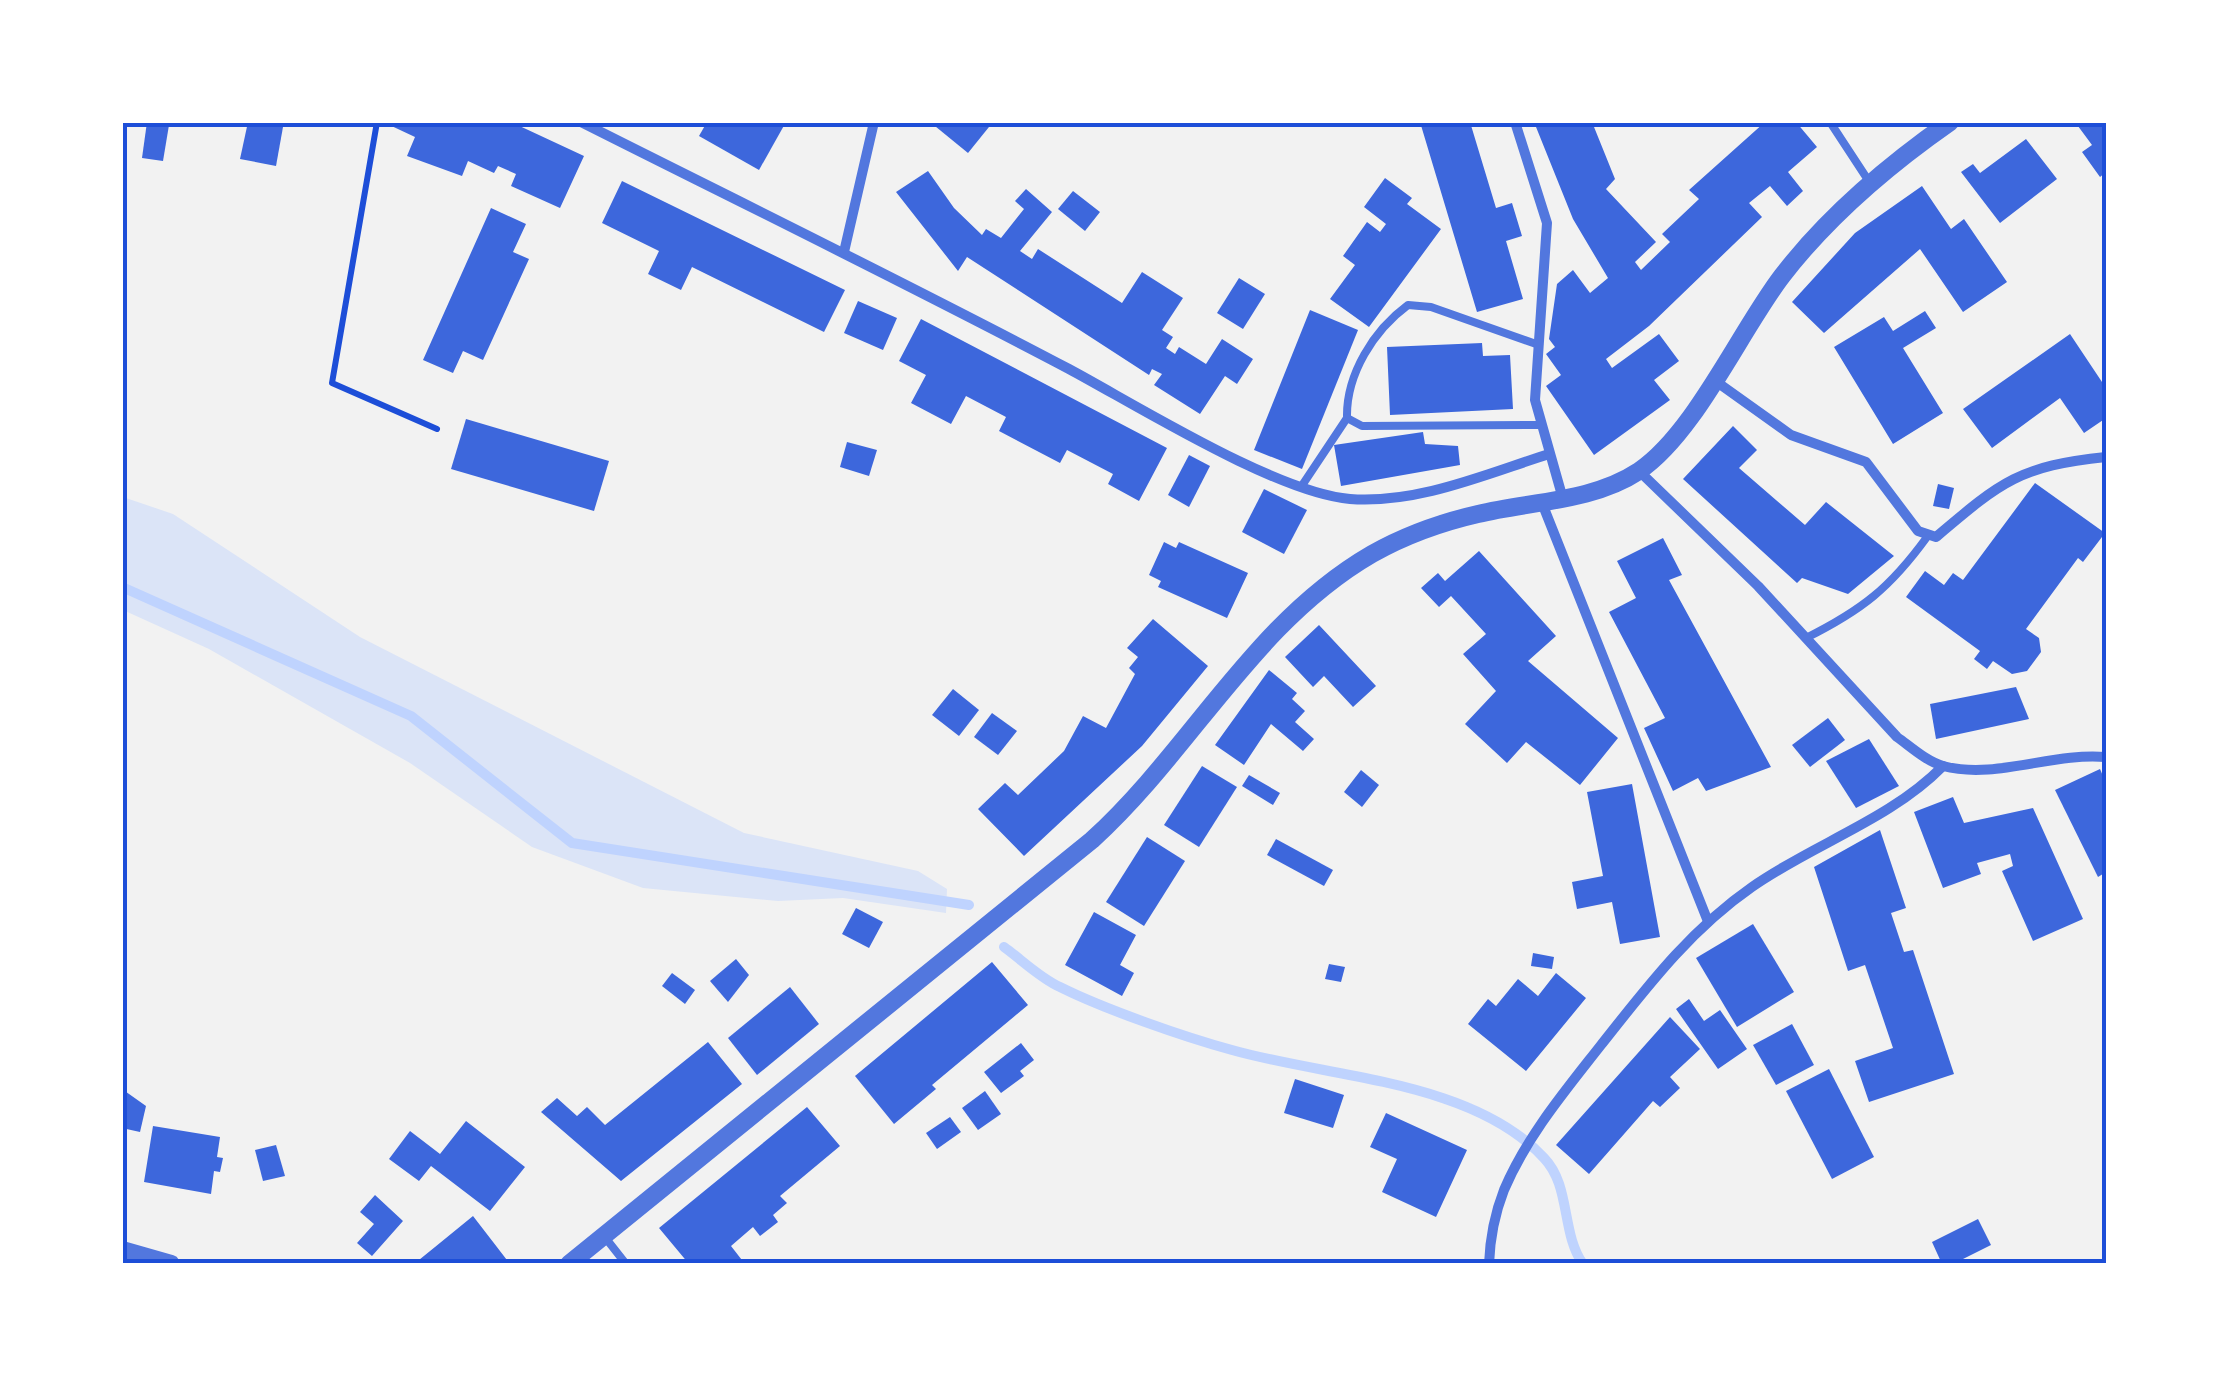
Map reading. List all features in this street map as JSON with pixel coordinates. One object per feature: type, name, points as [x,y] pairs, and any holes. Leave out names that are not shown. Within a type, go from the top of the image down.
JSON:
[{"type":"street","points":[[581,122],[1301,487],[1351,499],[1388,498],[1440,489],[1549,454]]},
{"type":"street","points":[[844,252],[874,122]]},
{"type":"street","points":[[1515,122],[1547,223],[1535,378],[1539,425],[1563,498]]},
{"type":"street","points":[[569,1264],[1092,840],[1167,764],[1249,658],[1283,621],[1333,580],[1374,553],[1423,531],[1478,514],[1606,486],[1639,470],[1663,449],[1782,276],[1870,182],[1950,122]]},
{"type":"street","points":[[1713,379],[1791,435],[1866,462],[1918,531],[1927,537],[1936,537],[2002,481],[2044,467],[2106,458]]},
{"type":"street","points":[[1639,470],[1806,638],[1897,737],[1943,766],[1984,768],[2106,757]]},
{"type":"street","points":[[1542,503],[1707,919]]},
{"type":"street","points":[[1488,1264],[1496,1213],[1521,1157],[1547,1113],[1664,965],[1707,919],[1756,884],[1905,799],[1943,766]]},
{"type":"street","points":[[122,1250],[171,1264]]},
{"type":"lane","points":[[1830,122],[1870,182]]},
{"type":"lane","points":[[1301,487],[1347,418],[1356,372],[1384,323],[1408,305],[1431,307],[1539,345]]},
{"type":"lane","points":[[1347,418],[1377,427],[1539,425]]},
{"type":"lane","points":[[1806,638],[1860,611],[1898,578],[1927,537]]},
{"type":"lane","points":[[604,1236],[626,1264]]},
{"type":"path","points":[[377,122],[332,384],[437,429]]},
{"type":"shaded area","points":[[123,497],[173,514],[360,637],[744,833],[918,871],[947,889],[946,913],[843,898],[778,901],[643,888],[532,847],[410,763],[209,649],[123,610]]},
{"type":"building","points":[[147,122],[169,125],[163,161],[142,158]]},
{"type":"building","points":[[248,122],[283,127],[276,166],[240,159]]},
{"type":"building","points":[[383,122],[511,122],[584,156],[560,208],[511,186],[516,174],[498,166],[494,173],[468,161],[462,176],[407,156],[415,137]]},
{"type":"building","points":[[707,122],[786,122],[759,170],[699,136]]},
{"type":"building","points":[[930,122],[993,122],[968,153]]},
{"type":"building","points":[[1420,122],[1470,122],[1496,208],[1512,203],[1522,236],[1506,241],[1523,299],[1477,312]]},
{"type":"building","points":[[1534,122],[1592,122],[1615,179],[1606,189],[1656,242],[1635,262],[1641,270],[1670,242],[1662,234],[1699,199],[1689,190],[1765,122],[1796,122],[1817,147],[1788,172],[1803,191],[1787,206],[1770,186],[1749,203],[1762,217],[1649,326],[1606,359],[1612,368],[1659,334],[1679,361],[1654,380],[1670,400],[1594,455],[1546,386],[1561,375],[1546,354],[1555,347],[1549,339],[1557,284],[1573,270],[1590,293],[1608,278],[1573,219]]},
{"type":"building","points":[[2075,122],[2106,122],[2106,172],[2100,177],[2082,152],[2092,145]]},
{"type":"building","points":[[2026,139],[2057,179],[2000,223],[1961,172],[1973,164],[1980,173]]},
{"type":"building","points":[[928,171],[954,208],[982,235],[986,229],[1001,238],[1024,209],[1015,201],[1026,189],[1052,212],[1020,251],[1032,259],[1038,249],[1122,303],[1142,272],[1183,298],[1162,330],[1173,337],[1166,348],[1175,354],[1179,347],[1206,364],[1222,339],[1253,359],[1237,384],[1225,376],[1200,414],[1154,385],[1162,374],[1152,369],[1149,375],[967,257],[958,271],[896,192]]},
{"type":"building","points":[[1385,178],[1412,198],[1407,204],[1441,229],[1369,327],[1330,299],[1355,265],[1343,256],[1367,222],[1380,232],[1386,224],[1364,207]]},
{"type":"building","points":[[622,181],[845,290],[824,332],[692,267],[681,290],[648,274],[659,251],[602,223]]},
{"type":"building","points":[[1922,186],[1951,229],[1964,219],[2007,282],[1963,312],[1920,249],[1824,333],[1792,302],[1855,233]]},
{"type":"building","points":[[1073,191],[1100,212],[1085,231],[1058,209]]},
{"type":"building","points":[[491,208],[526,224],[513,252],[529,259],[483,360],[463,351],[453,373],[423,360]]},
{"type":"building","points":[[1239,278],[1265,294],[1243,329],[1217,313]]},
{"type":"building","points":[[858,301],[897,318],[883,350],[844,333]]},
{"type":"building","points":[[1310,310],[1358,330],[1302,469],[1254,450]]},
{"type":"building","points":[[1925,311],[1936,328],[1903,348],[1943,413],[1893,444],[1834,347],[1884,317],[1893,331]]},
{"type":"building","points":[[921,319],[1167,448],[1139,501],[1108,484],[1113,474],[1067,450],[1060,463],[999,431],[1006,417],[966,396],[951,424],[911,403],[926,375],[899,361]]},
{"type":"building","points":[[2070,334],[2106,388],[2106,418],[2084,433],[2060,398],[1992,448],[1963,409]]},
{"type":"building","points":[[1482,343],[1483,356],[1510,355],[1513,409],[1390,415],[1387,347]]},
{"type":"building","points":[[466,419],[609,461],[594,511],[451,469]]},
{"type":"building","points":[[1733,426],[1757,450],[1739,468],[1805,525],[1826,502],[1894,556],[1848,594],[1802,578],[1797,583],[1683,479]]},
{"type":"building","points":[[1423,432],[1425,444],[1458,446],[1460,465],[1341,486],[1334,445]]},
{"type":"building","points":[[847,442],[877,450],[869,476],[840,467]]},
{"type":"building","points":[[1189,455],[1210,466],[1189,507],[1168,495]]},
{"type":"building","points":[[2035,483],[2105,533],[2083,562],[2078,558],[2026,629],[2039,638],[2041,652],[2027,671],[2012,674],[1993,661],[1987,669],[1974,659],[1980,651],[1906,597],[1925,571],[1944,585],[1953,573],[1963,580]]},
{"type":"building","points":[[1938,484],[1954,488],[1949,509],[1933,506]]},
{"type":"building","points":[[1264,489],[1307,510],[1284,554],[1242,532]]},
{"type":"building","points":[[1663,538],[1682,575],[1669,580],[1771,767],[1706,791],[1698,778],[1673,791],[1644,728],[1665,718],[1609,612],[1636,598],[1617,561]]},
{"type":"building","points":[[1164,542],[1176,548],[1179,542],[1248,573],[1227,618],[1158,587],[1161,581],[1149,575]]},
{"type":"building","points":[[1479,551],[1556,636],[1528,661],[1618,738],[1580,785],[1526,742],[1507,763],[1465,724],[1496,691],[1463,654],[1486,634],[1451,596],[1439,607],[1421,588],[1438,573],[1445,581]]},
{"type":"building","points":[[1153,619],[1208,666],[1142,746],[1024,856],[978,809],[1005,783],[1018,795],[1064,751],[1083,716],[1106,728],[1135,674],[1129,668],[1138,657],[1127,648]]},
{"type":"building","points":[[1319,625],[1376,686],[1353,707],[1324,676],[1313,687],[1285,657]]},
{"type":"building","points":[[1269,670],[1297,693],[1292,699],[1305,711],[1295,722],[1314,739],[1303,751],[1271,724],[1244,765],[1215,745]]},
{"type":"building","points":[[2016,687],[2029,719],[1936,739],[1930,704]]},
{"type":"building","points":[[953,689],[979,710],[959,736],[932,715]]},
{"type":"building","points":[[992,713],[1017,731],[998,755],[974,737]]},
{"type":"building","points":[[1828,718],[1845,740],[1810,767],[1792,745]]},
{"type":"building","points":[[1869,739],[1899,786],[1856,808],[1826,761]]},
{"type":"building","points":[[1202,766],[1237,787],[1199,847],[1164,825]]},
{"type":"building","points":[[2100,769],[2106,783],[2106,872],[2098,877],[2055,790]]},
{"type":"building","points":[[1361,770],[1379,785],[1362,807],[1344,792]]},
{"type":"building","points":[[1249,775],[1280,793],[1273,805],[1242,786]]},
{"type":"building","points":[[1632,784],[1660,937],[1620,944],[1612,902],[1577,909],[1572,882],[1603,876],[1587,792]]},
{"type":"building","points":[[1953,797],[1964,823],[2033,808],[2083,919],[2033,941],[2002,871],[2013,866],[2010,854],[1977,863],[1981,874],[1943,888],[1914,812]]},
{"type":"building","points":[[1880,830],[1906,908],[1891,913],[1904,952],[1913,950],[1954,1074],[1869,1102],[1855,1061],[1893,1048],[1865,965],[1848,971],[1814,867]]},
{"type":"building","points":[[1147,837],[1185,861],[1144,926],[1106,902]]},
{"type":"building","points":[[1276,839],[1333,870],[1324,886],[1267,855]]},
{"type":"building","points":[[856,908],[883,922],[869,948],[842,934]]},
{"type":"building","points":[[1094,912],[1136,935],[1120,965],[1134,973],[1122,996],[1065,965]]},
{"type":"building","points":[[1753,924],[1794,992],[1737,1027],[1696,958]]},
{"type":"building","points":[[1533,953],[1554,957],[1552,969],[1531,966]]},
{"type":"building","points":[[736,959],[749,975],[728,1002],[710,981]]},
{"type":"building","points":[[992,962],[1028,1005],[932,1085],[936,1089],[894,1124],[855,1076]]},
{"type":"building","points":[[1329,964],[1345,967],[1341,982],[1325,979]]},
{"type":"building","points":[[672,973],[695,990],[685,1004],[662,986]]},
{"type":"building","points":[[1556,973],[1586,998],[1526,1071],[1468,1024],[1488,999],[1496,1006],[1518,979],[1538,996]]},
{"type":"building","points":[[790,987],[819,1024],[757,1075],[728,1038]]},
{"type":"building","points":[[1689,999],[1704,1021],[1720,1010],[1747,1049],[1718,1069],[1676,1009]]},
{"type":"building","points":[[1670,1017],[1700,1049],[1670,1077],[1680,1088],[1660,1107],[1653,1101],[1589,1174],[1556,1145]]},
{"type":"building","points":[[1792,1024],[1814,1065],[1776,1085],[1753,1045]]},
{"type":"building","points":[[708,1042],[742,1084],[621,1181],[541,1112],[557,1098],[577,1116],[587,1107],[605,1125]]},
{"type":"building","points":[[1021,1043],[1034,1060],[1020,1071],[1024,1076],[1001,1093],[984,1072]]},
{"type":"building","points":[[1829,1069],[1874,1157],[1832,1179],[1786,1091]]},
{"type":"building","points":[[1295,1079],[1344,1095],[1333,1128],[1284,1113]]},
{"type":"building","points":[[122,1089],[146,1106],[140,1132],[122,1128]]},
{"type":"building","points":[[985,1091],[1001,1114],[978,1130],[962,1108]]},
{"type":"building","points":[[807,1107],[840,1146],[780,1196],[787,1203],[773,1215],[778,1222],[760,1236],[753,1227],[731,1246],[745,1264],[689,1264],[659,1228]]},
{"type":"building","points":[[1386,1113],[1467,1150],[1436,1217],[1382,1192],[1397,1159],[1370,1147]]},
{"type":"building","points":[[950,1117],[961,1132],[937,1149],[926,1133]]},
{"type":"building","points":[[466,1121],[525,1167],[490,1211],[431,1166],[419,1181],[389,1159],[410,1131],[440,1154]]},
{"type":"building","points":[[153,1126],[220,1137],[217,1157],[223,1158],[220,1172],[214,1171],[211,1194],[144,1182]]},
{"type":"building","points":[[276,1145],[285,1176],[263,1181],[255,1150]]},
{"type":"building","points":[[375,1195],[403,1221],[372,1256],[357,1243],[374,1224],[360,1212]]},
{"type":"building","points":[[473,1216],[510,1264],[414,1264],[435,1247]]},
{"type":"building","points":[[1978,1219],[1991,1245],[1953,1264],[1942,1264],[1932,1242]]},
{"type":"waterway","points":[[122,587],[411,716],[572,843],[969,905]]},
{"type":"waterway","points":[[1004,947],[1060,987],[1168,1030],[1271,1059],[1398,1085],[1479,1112],[1514,1132],[1553,1169],[1571,1238],[1583,1264]]}]
